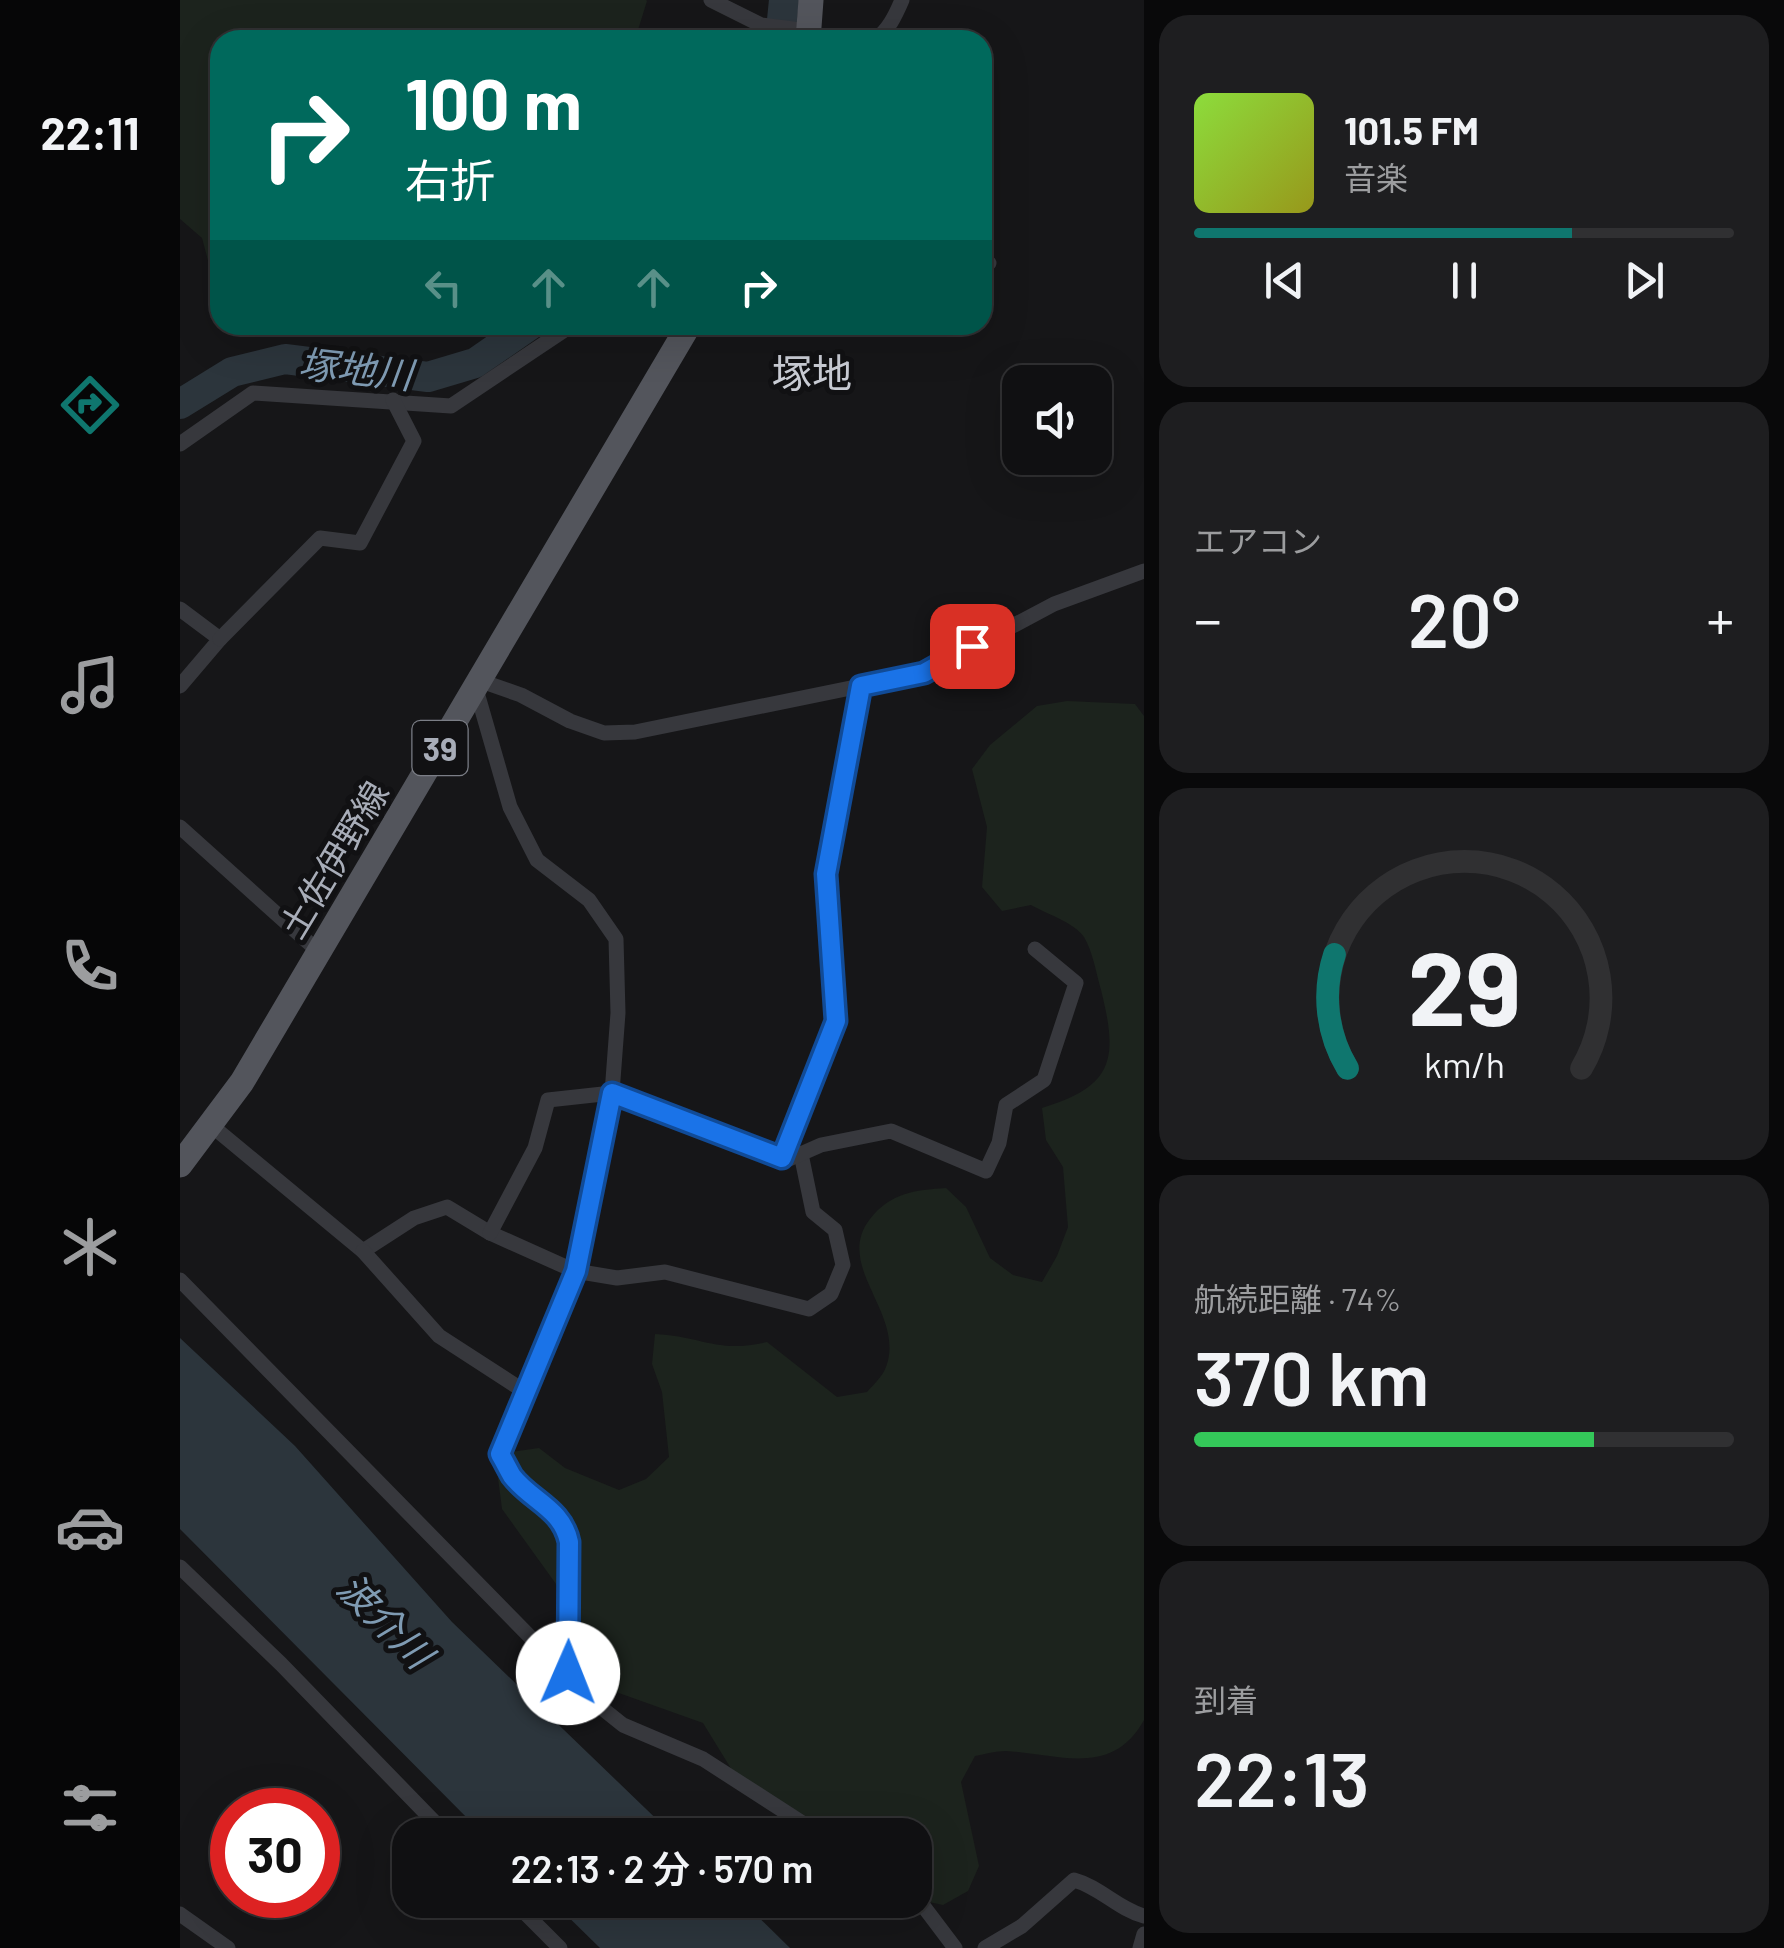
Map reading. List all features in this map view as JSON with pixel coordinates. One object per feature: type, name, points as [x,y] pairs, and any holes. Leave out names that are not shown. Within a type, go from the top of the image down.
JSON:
[{"type":"main road","points":[[809,30],[812,0]]},
{"type":"main road","name":"土佐伊野線","points":[[180,1165],[242,1082],[683,335]]},
{"type":"street","points":[[711,0],[762,24],[785,30]]},
{"type":"street","points":[[882,30],[902,0]]},
{"type":"street","points":[[180,444],[253,394],[451,406],[557,335]]},
{"type":"street","points":[[180,686],[220,639],[320,538],[360,544],[414,442],[393,400]]},
{"type":"street","points":[[568,1673],[566,1528],[553,1510],[513,1478],[500,1454],[576,1271],[612,1093],[618,1014],[616,940],[589,900],[537,860],[510,808],[478,685],[521,695],[570,722],[604,733],[636,732],[924,673],[1054,604],[1144,570]]},
{"type":"street","points":[[180,609],[220,639]]},
{"type":"street","points":[[782,1158],[836,1021],[826,874],[861,686]]},
{"type":"street","points":[[180,827],[319,952]]},
{"type":"street","points":[[490,1233],[535,1148],[548,1100],[612,1093],[787,1160],[820,1146],[891,1131],[986,1172],[999,1143],[1006,1105],[1044,1080],[1076,982],[1035,949]]},
{"type":"street","points":[[212,1126],[363,1251],[439,1336],[527,1392]]},
{"type":"street","points":[[363,1251],[414,1218],[447,1206],[490,1233],[576,1271],[616,1278],[665,1272],[808,1309],[831,1294],[843,1264],[835,1230],[813,1212],[800,1154]]},
{"type":"street","points":[[180,1280],[593,1701],[623,1725],[703,1759],[795,1818]]},
{"type":"street","points":[[180,1566],[430,1818]]},
{"type":"street","points":[[986,1948],[1022,1926],[1074,1880],[1093,1885],[1132,1913],[1144,1916]]},
{"type":"street","points":[[180,1914],[228,1948]]},
{"type":"street","points":[[530,1918],[560,1948]]},
{"type":"street","points":[[932,1918],[954,1948]]},
{"type":"street","points":[[1140,1948],[1144,1934]]},
{"type":"shaded area","points":[[180,0],[647,1],[638,30],[210,30],[210,268],[202,238],[180,219]]},
{"type":"shaded area","points":[[1067,701],[1135,704],[1144,716],[1144,1720],[1131,1738],[1100,1756],[1064,1758],[1006,1751],[975,1756],[961,1782],[979,1866],[968,1891],[943,1905],[932,1903],[932,1818],[805,1818],[735,1775],[703,1723],[616,1692],[594,1669],[556,1584],[502,1509],[498,1478],[511,1452],[539,1448],[565,1468],[619,1490],[646,1479],[669,1457],[662,1392],[652,1364],[655,1334],[735,1346],[767,1342],[837,1397],[867,1392],[885,1370],[890,1347],[887,1328],[864,1273],[861,1237],[878,1210],[904,1194],[946,1188],[966,1207],[990,1258],[1013,1275],[1042,1282],[1068,1227],[1063,1167],[1046,1140],[1042,1108],[1084,1090],[1097,1079],[1109,1051],[1109,1034],[1092,956],[1080,932],[1031,905],[1002,911],[982,887],[987,827],[972,769],[990,745],[1037,706]]},
{"type":"water","name":"波介川","points":[[180,1338],[295,1446],[452,1622],[655,1818],[467,1818],[180,1529]]},
{"type":"water","points":[[569,1918],[759,1918],[790,1948],[600,1948]]},
{"type":"waterway","name":"塚地川","points":[[781,30],[784,0]]},
{"type":"waterway","name":"塚地川","points":[[180,404],[232,372],[285,359],[428,377],[475,363],[516,335]]},
{"type":"district","name":"塚地","points":[[812,372]]},
{"type":"route","points":[[568,1673],[566,1528],[553,1510],[513,1478],[500,1454],[576,1271],[612,1093],[782,1158],[836,1021],[826,874],[861,686],[924,673],[972,646]]}]
